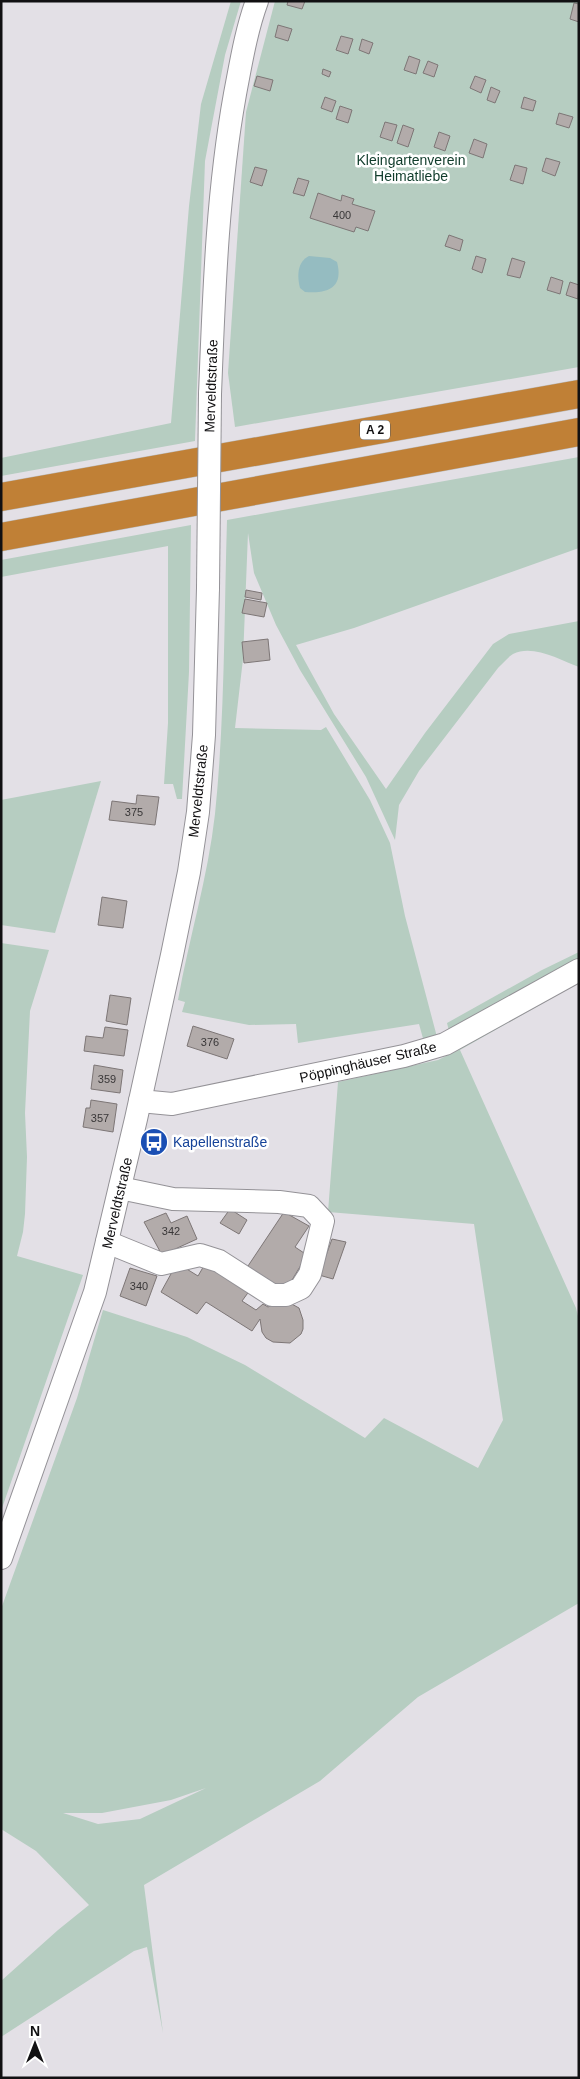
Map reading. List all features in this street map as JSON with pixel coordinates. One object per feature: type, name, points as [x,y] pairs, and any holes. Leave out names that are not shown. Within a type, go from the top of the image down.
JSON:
[{"type":"highway","name":"A 2","points":[[1,497],[579,394]]},
{"type":"highway","points":[[1,538],[579,432]]},
{"type":"street","name":"Merveldtstraße","points":[[1,1558],[95,1292],[140,1101],[188,872],[198,812],[204,735],[210,394],[218,219],[225,152],[241,62],[257,1]]},
{"type":"street","name":"Pöppinghäuser Straße","points":[[140,1101],[172,1104],[404,1056],[444,1044],[579,970]]},
{"type":"street","points":[[107,1242],[161,1264],[200,1255],[219,1261],[272,1295],[286,1295],[302,1288],[310,1274],[323,1221],[308,1206],[279,1202],[173,1199],[120,1188]]},
{"type":"green space","points":[[231,1],[241,1],[225,55],[205,161],[195,441],[1,476],[1,458],[171,423],[189,206],[201,104]]},
{"type":"green space","name":"Kleingartenverein Heimatliebe","points":[[275,1],[579,1],[579,367],[235,427],[228,373],[246,112]]},
{"type":"green space","points":[[579,457],[579,548],[354,628],[296,645],[334,714],[386,789],[425,733],[493,644],[509,634],[579,621],[579,667],[546,654],[521,651],[507,658],[498,668],[419,771],[399,805],[395,840],[366,777],[300,670],[276,625],[254,573],[248,533],[243,659],[235,728],[321,730],[326,727],[370,800],[390,843],[405,916],[437,1037],[424,1042],[419,1024],[298,1043],[296,1024],[249,1025],[182,1012],[185,1002],[178,1000],[208,861],[215,814],[222,704],[227,520]]},
{"type":"green space","points":[[191,525],[189,672],[182,799],[177,799],[173,784],[164,784],[168,723],[168,546],[1,577],[1,560]]},
{"type":"green space","points":[[101,781],[55,933],[1,925],[1,800]]},
{"type":"green space","points":[[1,943],[49,950],[30,1011],[25,1113],[27,1157],[25,1214],[17,1256],[83,1275],[1,1511]]},
{"type":"green space","points":[[579,952],[579,966],[450,1035],[447,1023],[542,970]]},
{"type":"green space","points":[[579,974],[579,983],[460,1050],[576,1308],[579,1320],[579,1603],[418,1697],[320,1781],[144,1885],[163,2033],[147,1947],[134,1951],[1,2037],[1,1981],[89,1905],[36,1851],[1,1829],[1,1609],[77,1398],[103,1310],[187,1337],[245,1365],[365,1438],[384,1418],[478,1468],[503,1420],[474,1224],[328,1212],[338,1082],[438,1060],[458,1050]],"holes":[[[206,1788],[140,1819],[98,1824],[63,1813],[102,1813],[171,1800]]]},
{"type":"water","points":[[309,256],[330,258],[337,262],[338,278],[332,288],[320,292],[305,292],[300,288],[298,279],[300,266]]},
{"type":"building","points":[[288,1],[305,1],[302,9],[287,5]]},
{"type":"building","points":[[574,3],[579,4],[579,22],[570,19]]},
{"type":"building","points":[[278,25],[292,29],[288,41],[275,37]]},
{"type":"building","points":[[341,36],[353,39],[348,54],[336,50]]},
{"type":"building","points":[[362,39],[373,43],[369,54],[359,50]]},
{"type":"building","points":[[409,56],[420,60],[416,74],[404,70]]},
{"type":"building","points":[[428,61],[438,65],[434,77],[423,73]]},
{"type":"building","points":[[323,69],[331,72],[329,77],[322,74]]},
{"type":"building","points":[[257,76],[273,80],[270,91],[254,86]]},
{"type":"building","points":[[475,76],[486,80],[481,93],[470,88]]},
{"type":"building","points":[[491,87],[500,91],[495,103],[487,100]]},
{"type":"building","points":[[325,97],[336,101],[332,112],[321,108]]},
{"type":"building","points":[[524,97],[536,101],[533,111],[521,108]]},
{"type":"building","points":[[340,106],[352,110],[348,123],[336,119]]},
{"type":"building","points":[[559,113],[573,117],[569,128],[556,124]]},
{"type":"building","points":[[385,122],[397,125],[392,141],[380,137]]},
{"type":"building","points":[[403,125],[414,129],[408,147],[397,143]]},
{"type":"building","points":[[439,132],[450,136],[445,151],[434,147]]},
{"type":"building","points":[[474,139],[487,144],[483,158],[469,153]]},
{"type":"building","points":[[546,158],[560,162],[555,176],[542,171]]},
{"type":"building","points":[[515,165],[527,168],[523,184],[510,180]]},
{"type":"building","points":[[255,167],[267,170],[262,186],[250,182]]},
{"type":"building","points":[[298,178],[309,181],[304,196],[293,193]]},
{"type":"building","points":[[318,193],[341,201],[342,195],[354,199],[352,204],[375,211],[368,231],[356,227],[354,232],[310,218]]},
{"type":"building","points":[[449,235],[463,240],[460,251],[445,246]]},
{"type":"building","points":[[476,256],[486,259],[482,273],[472,269]]},
{"type":"building","points":[[512,258],[525,262],[520,278],[507,275]]},
{"type":"building","points":[[551,277],[563,281],[560,294],[547,290]]},
{"type":"building","points":[[570,282],[579,285],[578,299],[566,295]]},
{"type":"building","points":[[246,590],[262,593],[261,600],[245,597]]},
{"type":"building","points":[[245,599],[267,603],[264,617],[242,613]]},
{"type":"building","points":[[268,639],[270,660],[244,663],[242,642]]},
{"type":"building","points":[[137,795],[159,797],[155,825],[109,820],[112,801],[136,804]]},
{"type":"building","points":[[102,897],[127,901],[123,928],[98,925]]},
{"type":"building","points":[[110,995],[131,998],[127,1025],[106,1021]]},
{"type":"building","points":[[193,1026],[234,1039],[227,1059],[187,1046]]},
{"type":"building","points":[[105,1027],[128,1030],[124,1056],[84,1051],[86,1036],[103,1038]]},
{"type":"building","points":[[94,1065],[123,1070],[120,1093],[91,1089]]},
{"type":"building","points":[[91,1100],[117,1104],[113,1132],[83,1127],[86,1108],[90,1108]]},
{"type":"building","points":[[230,1209],[247,1220],[239,1234],[220,1223]]},
{"type":"building","points":[[284,1212],[309,1226],[295,1247],[307,1255],[286,1290],[244,1272]]},
{"type":"building","points":[[166,1213],[171,1223],[187,1216],[197,1239],[162,1255],[144,1222]]},
{"type":"building","points":[[332,1239],[346,1242],[333,1279],[319,1275]]},
{"type":"building","points":[[177,1263],[198,1276],[205,1264],[250,1290],[242,1301],[256,1310],[263,1304],[268,1307],[278,1302],[288,1302],[299,1308],[303,1320],[301,1334],[290,1343],[273,1342],[266,1338],[262,1332],[260,1319],[252,1331],[206,1302],[197,1314],[161,1292]]},
{"type":"building","points":[[130,1268],[157,1276],[146,1306],[120,1296]]},
{"type":"place","name":"Kapellenstraße","points":[[154,1142]]}]
